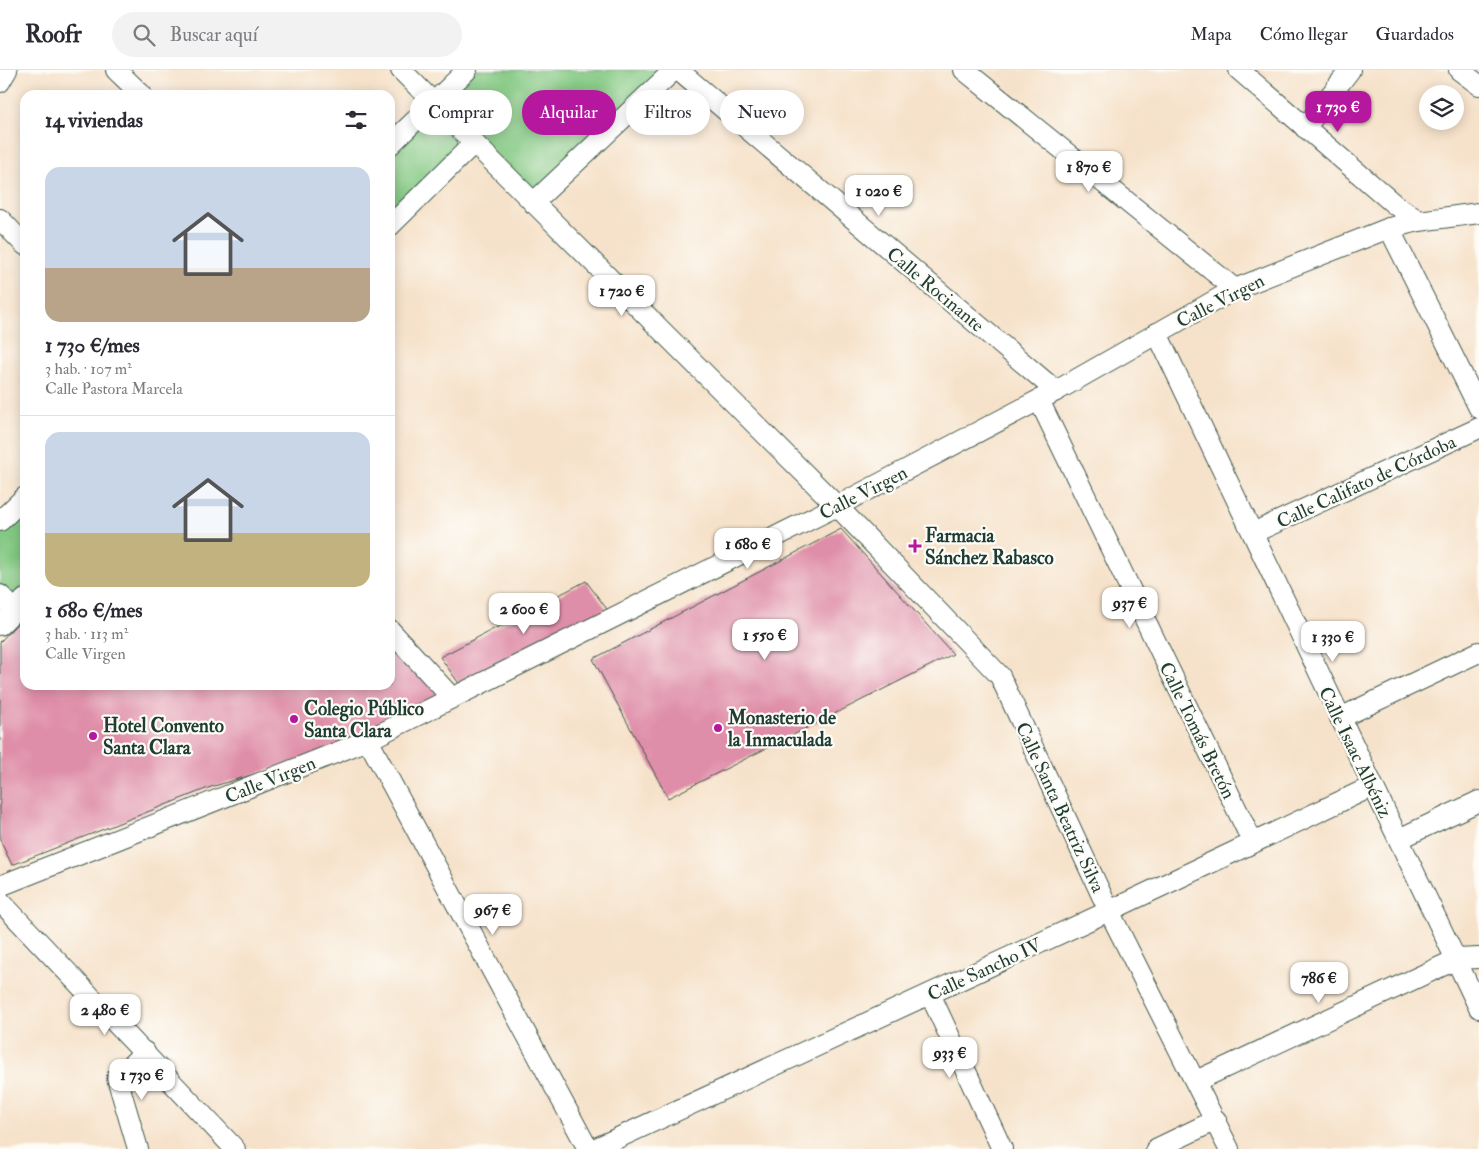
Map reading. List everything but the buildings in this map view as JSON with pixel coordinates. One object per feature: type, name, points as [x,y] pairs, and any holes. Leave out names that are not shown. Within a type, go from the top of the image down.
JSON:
[{"type":"street","points":[[0,82],[7,70]]},
{"type":"street","points":[[116,70],[137,90]]},
{"type":"street","name":"Calle Santa Beatriz Silva","points":[[401,70],[422,90]]},
{"type":"street","points":[[446,90],[467,70]]},
{"type":"street","points":[[533,203],[674,70]]},
{"type":"street","name":"Calle Rocinante","points":[[678,70],[1048,396]]},
{"type":"street","points":[[964,70],[1235,289]]},
{"type":"street","points":[[1239,70],[1394,204],[1419,221]]},
{"type":"street","points":[[1305,128],[1350,70]]},
{"type":"street","points":[[1459,70],[1479,86]]},
{"type":"street","points":[[395,140],[410,125]]},
{"type":"street","name":"Calle Santa Beatriz Silva","points":[[466,135],[837,506],[1000,676],[1109,911],[1229,1149]]},
{"type":"street","points":[[395,221],[474,143]]},
{"type":"street","name":"Calle Virgen","points":[[0,886],[368,740],[837,506],[1048,396],[1235,289],[1389,228],[1419,221],[1479,214]]},
{"type":"street","points":[[0,219],[20,240]]},
{"type":"street","points":[[1389,228],[1479,408]]},
{"type":"street","name":"Calle Isaac Albéniz","points":[[1157,332],[1479,1008]]},
{"type":"street","name":"Calle Tomás Bretón","points":[[1048,396],[1253,843]]},
{"type":"street","name":"Calle Califato de Córdoba","points":[[1253,533],[1479,428]]},
{"type":"street","points":[[0,521],[20,502]]},
{"type":"street","points":[[0,595],[20,604],[0,625]]},
{"type":"street","points":[[395,635],[452,698]]},
{"type":"street","points":[[1340,718],[1479,652]]},
{"type":"street","points":[[368,740],[588,1149]]},
{"type":"street","name":"Calle Sancho IV","points":[[594,1149],[1109,911],[1373,786]]},
{"type":"street","points":[[1399,839],[1479,801]]},
{"type":"street","points":[[0,901],[235,1149]]},
{"type":"street","points":[[1196,1081],[1457,959],[1479,958]]},
{"type":"street","points":[[930,994],[1002,1149]]},
{"type":"street","points":[[138,1149],[117,1078],[145,1052]]},
{"type":"street","points":[[1156,1149],[1216,1120]]},
{"type":"green space","points":[[476,70],[674,70],[654,90],[626,90],[626,118],[616,128],[616,90],[522,90],[522,135],[609,135],[541,202],[475,135],[512,135],[512,90],[455,90]]},
{"type":"green space","points":[[410,126],[410,135],[466,135],[474,143],[395,221],[395,140]]},
{"type":"green space","points":[[20,502],[20,598],[0,595],[0,521]]},
{"type":"place","name":"Farmacia Sánchez Rabasco","points":[[915,546]]},
{"type":"place","name":"Colegio Público Santa Clara","points":[[294,719]]},
{"type":"place","name":"Monasterio de la Inmaculada","points":[[718,728]]},
{"type":"place","name":"Hotel Convento Santa Clara","points":[[93,736]]}]
